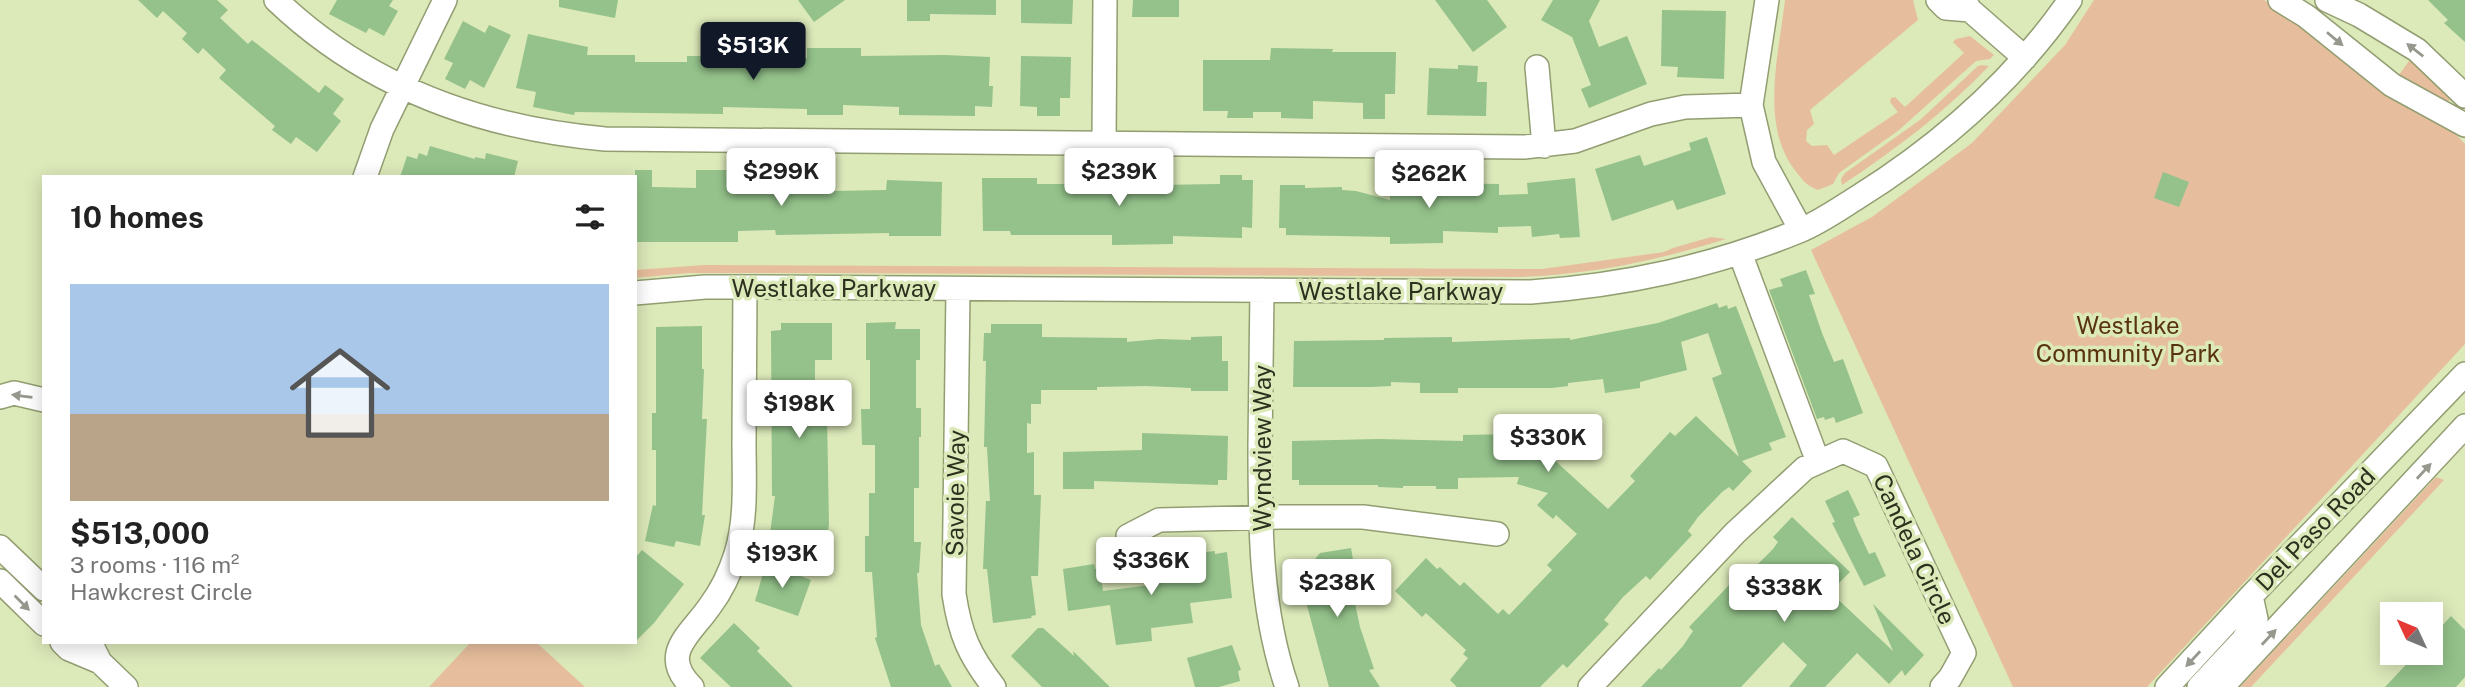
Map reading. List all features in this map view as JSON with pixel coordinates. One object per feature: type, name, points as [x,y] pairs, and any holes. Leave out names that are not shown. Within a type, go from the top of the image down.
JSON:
[{"type":"street","points":[[276,0],[320,37],[402,87],[472,115],[515,127],[593,138],[1544,146],[1574,141],[1651,114],[1685,107],[1751,104]]},
{"type":"street","points":[[366,175],[382,129],[444,0]]},
{"type":"street","points":[[1104,144],[1105,0]]},
{"type":"street","points":[[1767,0],[1751,104],[1765,162],[1801,230]]},
{"type":"street","points":[[1937,0],[1946,8],[1967,5],[2025,58]]},
{"type":"street","name":"Westlake Parkway","points":[[637,293],[705,287],[1531,292],[1590,288],[1649,278],[1740,253],[1801,230],[1898,172],[1990,96],[2025,58],[2070,0]]},
{"type":"street","points":[[2280,0],[2306,16],[2392,85],[2465,125]]},
{"type":"street","points":[[2326,0],[2360,15],[2417,50],[2465,96]]},
{"type":"street","points":[[1537,67],[1544,146]]},
{"type":"street","points":[[1740,253],[1818,462]]},
{"type":"street","points":[[692,687],[684,680],[678,667],[677,654],[681,642],[709,609],[722,588],[733,566],[743,524],[745,287]]},
{"type":"street","name":"Savoie Way","points":[[958,289],[954,594],[958,624],[968,648],[994,687]]},
{"type":"street","name":"Wyndview Way","points":[[1262,290],[1260,518],[1264,586],[1287,687]]},
{"type":"street","name":"Del Paso Road","points":[[2167,687],[2465,373]]},
{"type":"street","points":[[0,397],[14,393],[42,400]]},
{"type":"street","name":"Del Paso Road","points":[[2222,687],[2465,426]]},
{"type":"street","name":"Candela Circle","points":[[1590,687],[1735,533],[1805,468],[1843,451],[1876,466],[1964,653],[1942,687]]},
{"type":"street","points":[[1128,536],[1159,520],[1363,517],[1496,534]]},
{"type":"street","points":[[0,547],[42,587]]},
{"type":"street","points":[[0,581],[42,622]]},
{"type":"street","points":[[2199,687],[2243,639],[2256,618],[2251,596]]},
{"type":"street","points":[[64,644],[69,649],[97,649],[126,687]]},
{"type":"green space","points":[[1785,0],[1913,0],[1918,20],[1810,110],[1814,124],[1807,130],[1806,141],[1812,146],[1827,145],[1834,155],[1898,112],[1890,102],[1891,98],[1895,97],[1905,107],[1964,53],[1953,42],[1956,39],[1970,36],[1994,55],[1990,59],[1976,61],[1899,130],[1839,173],[1833,184],[1818,190],[1807,184],[1794,169],[1777,131],[1774,87]]},
{"type":"green space","name":"Westlake Community Park","points":[[2094,0],[2264,0],[2324,37],[2445,123],[2465,144],[2465,344],[2147,687],[2013,687],[1811,250],[1872,217],[1972,143],[2065,45]]},
{"type":"green space","points":[[2412,57],[2454,96],[2447,102],[2430,97],[2396,79]]},
{"type":"green space","points":[[1982,65],[1989,66],[1937,115],[1842,185],[1841,179],[1845,173],[1920,120]]},
{"type":"green space","points":[[1711,237],[1726,239],[1624,265],[1573,273],[1520,277],[689,273],[637,278],[637,270],[704,265],[1542,269],[1664,252]]},
{"type":"green space","points":[[2436,477],[2444,480],[2251,687],[2240,687]]},
{"type":"green space","points":[[469,644],[538,644],[585,687],[429,687]]},
{"type":"building","points":[[138,0],[217,0],[228,10],[220,18],[248,44],[252,40],[319,93],[325,85],[344,99],[333,114],[341,121],[317,152],[296,137],[291,144],[272,130],[275,126],[219,78],[226,70],[203,48],[198,54],[182,39],[187,33],[163,11],[157,18]]},
{"type":"building","points":[[337,0],[393,0],[389,6],[398,11],[384,36],[369,28],[366,33],[329,14]]},
{"type":"building","points":[[559,0],[618,0],[615,18],[559,7]]},
{"type":"building","points":[[798,0],[845,0],[814,22]]},
{"type":"building","points":[[907,0],[996,0],[996,15],[930,14],[930,21],[907,21]]},
{"type":"building","points":[[1021,0],[1073,0],[1072,24],[1021,23]]},
{"type":"building","points":[[1133,0],[1179,0],[1179,17],[1132,17]]},
{"type":"building","points":[[1435,0],[1487,0],[1507,27],[1473,52]]},
{"type":"building","points":[[1553,0],[1600,0],[1589,21],[1599,47],[1627,36],[1647,84],[1589,108],[1581,89],[1591,85],[1572,37],[1541,20]]},
{"type":"building","points":[[2428,0],[2465,0],[2465,42],[2444,23],[2448,20]]},
{"type":"building","points":[[1662,10],[1726,11],[1724,79],[1677,77],[1678,67],[1661,66]]},
{"type":"building","points":[[463,21],[485,33],[489,25],[511,35],[484,88],[470,80],[465,89],[445,79],[453,63],[444,59]]},
{"type":"building","points":[[528,34],[588,47],[587,55],[635,55],[635,62],[687,62],[687,56],[708,56],[708,63],[746,63],[746,54],[770,55],[770,58],[807,58],[807,48],[861,48],[861,56],[990,57],[989,86],[993,86],[992,107],[975,106],[975,116],[899,115],[899,107],[843,105],[843,115],[807,115],[807,109],[723,107],[723,114],[575,112],[574,115],[533,107],[536,92],[516,88]]},
{"type":"building","points":[[1271,48],[1396,52],[1395,94],[1385,94],[1385,119],[1363,119],[1363,103],[1313,101],[1313,119],[1281,118],[1281,112],[1253,112],[1253,118],[1227,118],[1228,111],[1203,111],[1203,60],[1270,60]]},
{"type":"building","points":[[1021,56],[1071,57],[1070,98],[1060,98],[1060,116],[1037,116],[1037,107],[1020,106]]},
{"type":"building","points":[[1458,65],[1478,66],[1477,82],[1487,82],[1486,116],[1427,115],[1429,68],[1458,69]]},
{"type":"building","points":[[1707,137],[1726,194],[1677,210],[1673,200],[1612,221],[1595,169],[1640,155],[1644,166],[1691,150],[1689,143]]},
{"type":"building","points":[[430,146],[475,159],[485,159],[486,153],[518,161],[514,175],[401,175],[407,156],[417,159],[419,153],[427,156]]},
{"type":"building","points":[[635,170],[652,170],[652,187],[696,188],[696,170],[728,170],[728,176],[761,177],[813,177],[813,171],[833,171],[834,191],[886,190],[887,180],[942,182],[941,236],[889,236],[889,233],[776,235],[775,230],[738,231],[738,242],[637,242]]},
{"type":"building","points":[[2163,172],[2189,182],[2179,207],[2154,198]]},
{"type":"building","points":[[1156,174],[1156,185],[1220,184],[1220,175],[1242,175],[1242,180],[1253,180],[1252,228],[1242,227],[1242,238],[1173,236],[1173,244],[1112,245],[1112,235],[1011,235],[1010,231],[983,231],[982,178],[1037,178],[1037,184],[1073,184],[1073,176]]},
{"type":"building","points":[[1396,176],[1427,176],[1427,183],[1499,184],[1499,195],[1528,194],[1527,183],[1575,178],[1580,237],[1560,238],[1559,234],[1532,237],[1531,226],[1498,227],[1498,233],[1443,231],[1443,243],[1390,244],[1390,237],[1286,235],[1286,228],[1279,228],[1280,185],[1305,185],[1305,188],[1342,187],[1342,190],[1390,200],[1390,185],[1396,185]]},
{"type":"building","points":[[1806,270],[1815,294],[1809,295],[1822,333],[1834,362],[1843,359],[1863,413],[1836,423],[1834,417],[1817,419],[1769,290],[1783,286],[1780,279]]},
{"type":"building","points":[[1717,303],[1719,308],[1736,306],[1786,437],[1769,443],[1772,450],[1742,461],[1752,471],[1733,491],[1729,487],[1722,492],[1698,517],[1688,531],[1692,535],[1650,580],[1646,576],[1623,597],[1604,620],[1609,624],[1567,668],[1563,664],[1540,687],[1457,687],[1450,680],[1468,658],[1463,654],[1466,650],[1426,613],[1422,617],[1395,591],[1426,558],[1460,586],[1464,582],[1498,614],[1503,609],[1509,615],[1552,570],[1547,565],[1577,534],[1556,515],[1553,519],[1537,505],[1548,493],[1517,484],[1519,477],[1458,478],[1458,489],[1436,489],[1436,486],[1403,488],[1378,485],[1299,485],[1299,480],[1292,480],[1292,441],[1463,441],[1463,435],[1515,434],[1555,445],[1551,457],[1608,509],[1635,481],[1630,476],[1670,432],[1675,436],[1696,416],[1739,457],[1712,378],[1722,374],[1708,333],[1681,342],[1687,370],[1640,382],[1640,388],[1605,393],[1603,379],[1568,383],[1568,386],[1552,388],[1458,388],[1458,393],[1420,393],[1420,383],[1391,382],[1391,386],[1372,387],[1293,387],[1294,341],[1452,337],[1452,342],[1570,340],[1658,323]]},
{"type":"building","points":[[896,322],[895,329],[920,329],[920,360],[916,360],[916,408],[921,408],[921,437],[919,488],[914,488],[914,542],[921,542],[917,573],[921,625],[935,666],[939,664],[952,687],[891,687],[875,638],[872,572],[865,572],[865,536],[869,536],[869,493],[875,493],[875,445],[862,445],[861,409],[870,409],[870,360],[866,360],[866,323]]},
{"type":"building","points":[[781,323],[832,323],[832,360],[815,360],[815,417],[827,416],[829,524],[825,556],[768,549],[775,496],[772,496],[771,331],[781,330]]},
{"type":"building","points":[[991,324],[1042,324],[1042,337],[1127,338],[1127,342],[1222,336],[1222,361],[1228,361],[1228,391],[1191,391],[1191,388],[1146,386],[1097,387],[1097,390],[1041,390],[1041,404],[1031,404],[1031,424],[1027,423],[1027,453],[1034,452],[1034,495],[1041,495],[1038,576],[1031,576],[1036,615],[1031,616],[1032,618],[993,623],[987,569],[983,569],[986,501],[990,501],[987,447],[984,447],[986,361],[983,361],[984,333],[991,333]]},
{"type":"building","points":[[702,326],[702,419],[707,419],[702,515],[705,515],[700,546],[676,541],[674,547],[645,541],[653,505],[656,506],[656,450],[652,450],[652,413],[656,413],[656,327]]},
{"type":"building","points":[[1142,433],[1228,436],[1227,480],[1218,480],[1218,485],[1094,481],[1094,489],[1063,489],[1063,452],[1142,450]]},
{"type":"building","points":[[1848,490],[1860,515],[1853,518],[1856,526],[1869,554],[1875,552],[1886,576],[1864,586],[1832,523],[1835,522],[1825,501]]},
{"type":"building","points":[[1792,517],[1850,572],[1830,592],[1893,651],[1873,604],[1924,655],[1905,676],[1902,670],[1889,684],[1857,653],[1825,687],[1789,687],[1807,665],[1783,642],[1741,687],[1641,687],[1683,646],[1693,631],[1689,627],[1732,582],[1736,586],[1773,549],[1778,542],[1773,537]]},
{"type":"building","points":[[1351,548],[1357,583],[1351,584],[1360,627],[1374,669],[1369,670],[1380,687],[1329,687],[1306,602],[1299,561],[1315,559],[1320,553]]},
{"type":"building","points":[[642,550],[684,584],[637,640],[637,556]]},
{"type":"building","points":[[1215,551],[1215,554],[1227,552],[1232,598],[1190,603],[1193,623],[1151,628],[1152,641],[1116,645],[1110,605],[1068,611],[1063,569],[1094,564],[1095,569],[1100,568],[1103,591],[1192,576],[1189,554]]},
{"type":"building","points":[[766,563],[811,580],[798,616],[755,601]]},
{"type":"building","points":[[2451,616],[2465,630],[2465,677],[2456,687],[2385,687],[2406,665],[2443,665],[2443,625]]},
{"type":"building","points":[[734,623],[760,648],[757,651],[793,687],[731,687],[700,658]]},
{"type":"building","points":[[1038,628],[1043,628],[1074,656],[1073,651],[1110,687],[1042,687],[1011,656]]},
{"type":"building","points":[[1232,645],[1241,670],[1238,671],[1240,681],[1219,687],[1195,687],[1187,658]]}]
